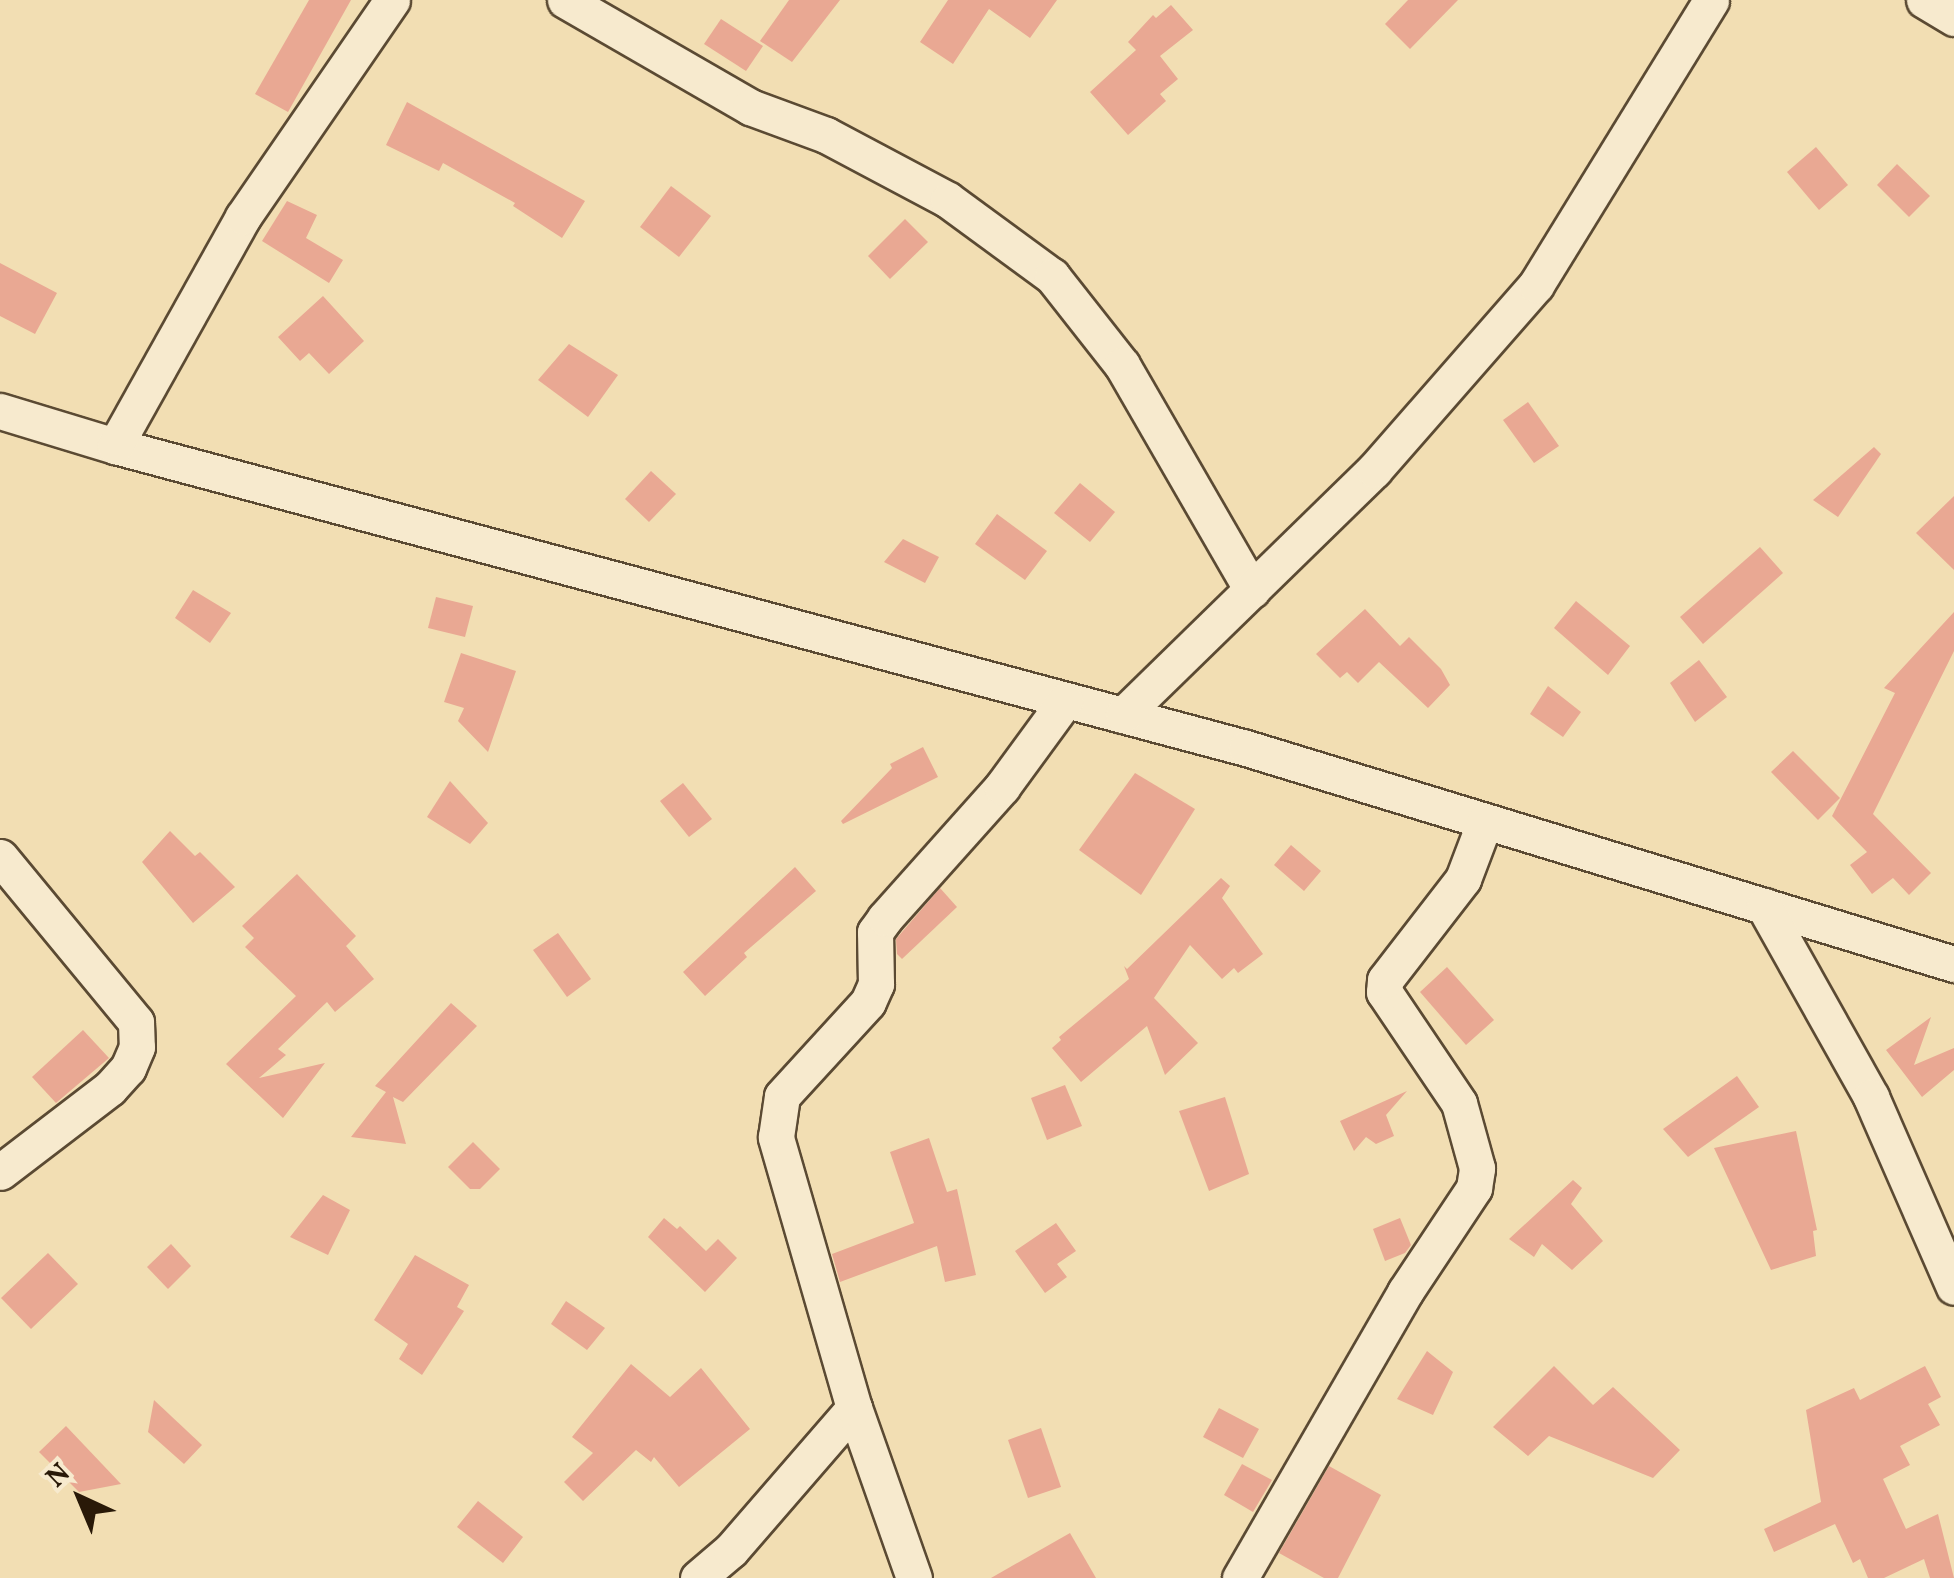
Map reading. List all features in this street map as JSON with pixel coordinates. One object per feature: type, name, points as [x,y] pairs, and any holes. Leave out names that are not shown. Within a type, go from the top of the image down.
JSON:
[{"type":"street","points":[[115,446],[244,216],[392,0]]},
{"type":"street","points":[[564,0],[750,107],[826,135],[948,200],[1052,276],[1122,366],[1252,590]]},
{"type":"street","points":[[1123,714],[1374,470],[1536,286],[1711,0]]},
{"type":"street","points":[[1924,0],[1954,18]]},
{"type":"street","points":[[0,411],[115,446],[1123,714],[1954,964]]},
{"type":"street","points":[[914,1578],[854,1408],[776,1137],[782,1096],[868,1002],[876,984],[875,932],[885,918],[1002,787],[1065,701]]},
{"type":"street","points":[[1240,1578],[1405,1292],[1474,1188],[1477,1168],[1459,1103],[1389,1002],[1384,980],[1464,879],[1485,821]]},
{"type":"street","points":[[0,857],[136,1022],[137,1047],[128,1068],[110,1088],[0,1172]]},
{"type":"street","points":[[1764,906],[1871,1098],[1954,1287]]},
{"type":"street","points":[[698,1578],[731,1550],[854,1408]]},
{"type":"building","points":[[309,0],[351,0],[288,112],[255,94]]},
{"type":"building","points":[[789,0],[840,0],[792,62],[760,41]]},
{"type":"building","points":[[948,0],[1057,0],[1030,38],[989,9],[953,64],[920,42]]},
{"type":"building","points":[[1408,0],[1458,0],[1410,49],[1385,24]]},
{"type":"building","points":[[1171,5],[1193,30],[1160,56],[1178,79],[1160,94],[1166,101],[1128,135],[1090,92],[1136,50],[1128,42],[1153,15],[1156,18]]},
{"type":"building","points":[[721,19],[763,46],[746,71],[704,44]]},
{"type":"building","points":[[407,102],[585,201],[562,238],[513,206],[515,203],[443,163],[439,171],[386,145]]},
{"type":"building","points":[[1816,147],[1848,185],[1819,210],[1787,172]]},
{"type":"building","points":[[1897,164],[1930,196],[1909,217],[1877,185]]},
{"type":"building","points":[[671,186],[711,216],[679,257],[640,227]]},
{"type":"building","points":[[287,201],[317,215],[306,238],[343,260],[329,283],[262,241]]},
{"type":"building","points":[[905,219],[928,242],[890,279],[868,256]]},
{"type":"building","points":[[0,263],[57,293],[35,334],[0,316]]},
{"type":"building","points":[[323,296],[364,341],[329,374],[309,353],[300,361],[278,337]]},
{"type":"building","points":[[569,344],[618,375],[588,417],[538,380]]},
{"type":"building","points":[[1528,402],[1559,446],[1534,463],[1503,420]]},
{"type":"building","points":[[1874,447],[1881,454],[1838,517],[1813,500]]},
{"type":"building","points":[[651,471],[676,494],[649,522],[625,499]]},
{"type":"building","points":[[1080,483],[1115,512],[1090,542],[1054,513]]},
{"type":"building","points":[[1954,496],[1954,570],[1916,533]]},
{"type":"building","points":[[997,514],[1047,551],[1025,580],[975,544]]},
{"type":"building","points":[[903,539],[939,557],[925,583],[884,562]]},
{"type":"building","points":[[1760,547],[1783,573],[1703,644],[1680,617]]},
{"type":"building","points":[[193,590],[231,613],[210,643],[175,618]]},
{"type":"building","points":[[436,597],[473,606],[465,637],[428,628]]},
{"type":"building","points":[[1576,601],[1630,646],[1608,675],[1554,628]]},
{"type":"building","points":[[1365,609],[1400,646],[1409,637],[1441,669],[1450,685],[1428,708],[1379,662],[1358,683],[1347,672],[1340,678],[1316,654]]},
{"type":"building","points":[[1954,612],[1954,651],[1873,814],[1931,873],[1909,895],[1893,878],[1872,894],[1850,865],[1867,852],[1832,816],[1895,693],[1884,688]]},
{"type":"building","points":[[461,653],[516,671],[488,752],[458,721],[464,708],[444,702]]},
{"type":"building","points":[[1699,660],[1727,697],[1695,722],[1670,683]]},
{"type":"building","points":[[1548,686],[1581,712],[1563,737],[1530,714]]},
{"type":"building","points":[[923,747],[938,777],[843,824],[841,821],[892,768],[890,764]]},
{"type":"building","points":[[1793,751],[1840,798],[1818,820],[1771,772]]},
{"type":"building","points":[[1135,773],[1195,809],[1141,895],[1079,850]]},
{"type":"building","points":[[450,781],[488,823],[470,844],[427,817]]},
{"type":"building","points":[[683,783],[712,819],[689,837],[660,801]]},
{"type":"building","points":[[170,831],[195,856],[200,852],[235,887],[193,923],[142,862]]},
{"type":"building","points":[[1291,845],[1321,871],[1304,891],[1274,865]]},
{"type":"building","points":[[795,867],[816,891],[744,953],[747,957],[705,996],[683,972]]},
{"type":"building","points":[[297,874],[356,936],[346,946],[374,979],[335,1012],[327,1002],[278,1049],[286,1055],[259,1078],[325,1063],[283,1118],[226,1064],[296,996],[245,947],[254,938],[242,926]]},
{"type":"building","points":[[1221,878],[1230,886],[1222,898],[1263,954],[1238,973],[1234,968],[1222,979],[1190,945],[1154,998],[1198,1043],[1165,1075],[1147,1026],[1081,1082],[1052,1048],[1061,1040],[1059,1037],[1129,979],[1124,966],[1127,969]]},
{"type":"building","points":[[940,888],[957,907],[902,959],[897,954],[896,939]]},
{"type":"building","points":[[558,933],[591,979],[567,997],[533,950]]},
{"type":"building","points":[[1447,967],[1494,1020],[1466,1045],[1420,992]]},
{"type":"building","points":[[451,1003],[477,1026],[403,1102],[393,1097],[406,1144],[351,1137],[386,1092],[375,1086]]},
{"type":"building","points":[[1931,1017],[1914,1065],[1954,1048],[1954,1070],[1922,1097],[1886,1050]]},
{"type":"building","points":[[83,1030],[109,1058],[56,1103],[32,1077]]},
{"type":"building","points":[[1737,1076],[1759,1107],[1688,1157],[1663,1129]]},
{"type":"building","points":[[1065,1085],[1082,1126],[1047,1140],[1031,1098]]},
{"type":"building","points":[[1407,1091],[1386,1115],[1394,1136],[1376,1144],[1366,1137],[1354,1151],[1340,1121]]},
{"type":"building","points":[[1225,1097],[1249,1174],[1209,1191],[1179,1111]]},
{"type":"building","points":[[1796,1131],[1817,1230],[1813,1231],[1816,1256],[1771,1270],[1714,1148]]},
{"type":"building","points":[[929,1138],[947,1192],[957,1189],[976,1275],[945,1282],[937,1246],[840,1282],[832,1254],[914,1223],[890,1152]]},
{"type":"building","points":[[473,1142],[500,1169],[480,1189],[470,1189],[448,1167]]},
{"type":"building","points":[[1573,1180],[1582,1188],[1571,1204],[1603,1241],[1572,1270],[1542,1244],[1534,1257],[1509,1239]]},
{"type":"building","points":[[323,1195],[350,1210],[328,1255],[290,1237]]},
{"type":"building","points":[[664,1218],[677,1229],[680,1226],[706,1251],[718,1239],[737,1258],[705,1292],[648,1237]]},
{"type":"building","points":[[1400,1218],[1411,1245],[1405,1253],[1385,1261],[1373,1229]]},
{"type":"building","points":[[1056,1223],[1076,1251],[1057,1264],[1067,1277],[1045,1293],[1015,1251]]},
{"type":"building","points":[[171,1244],[191,1266],[168,1289],[147,1267]]},
{"type":"building","points":[[48,1253],[78,1284],[31,1329],[1,1298]]},
{"type":"building","points":[[415,1255],[469,1285],[457,1307],[464,1311],[422,1375],[399,1359],[408,1344],[374,1320]]},
{"type":"building","points":[[566,1301],[605,1328],[587,1350],[551,1324]]},
{"type":"building","points":[[1427,1351],[1453,1372],[1433,1415],[1397,1399]]},
{"type":"building","points":[[631,1364],[670,1397],[701,1368],[750,1429],[679,1487],[654,1457],[651,1462],[636,1450],[583,1501],[564,1482],[593,1453],[572,1437]]},
{"type":"building","points":[[1554,1366],[1593,1405],[1613,1387],[1680,1450],[1653,1478],[1549,1436],[1528,1456],[1493,1427]]},
{"type":"building","points":[[1925,1366],[1941,1397],[1928,1404],[1940,1425],[1900,1446],[1910,1465],[1883,1479],[1906,1529],[1938,1514],[1954,1578],[1930,1578],[1924,1559],[1884,1578],[1868,1578],[1860,1559],[1853,1563],[1835,1524],[1774,1552],[1764,1529],[1821,1502],[1806,1410],[1854,1388],[1860,1400]]},
{"type":"building","points":[[154,1400],[202,1445],[184,1464],[148,1432]]},
{"type":"building","points":[[1219,1408],[1259,1429],[1243,1458],[1203,1437]]},
{"type":"building","points":[[66,1426],[121,1484],[79,1492],[39,1452]]},
{"type":"building","points":[[1041,1428],[1061,1487],[1028,1498],[1008,1440]]},
{"type":"building","points":[[1242,1464],[1272,1480],[1253,1512],[1224,1495]]},
{"type":"building","points":[[1329,1466],[1381,1495],[1338,1578],[1324,1578],[1279,1553]]},
{"type":"building","points":[[478,1501],[523,1537],[503,1563],[457,1527]]},
{"type":"building","points":[[1070,1533],[1096,1578],[991,1578]]}]
